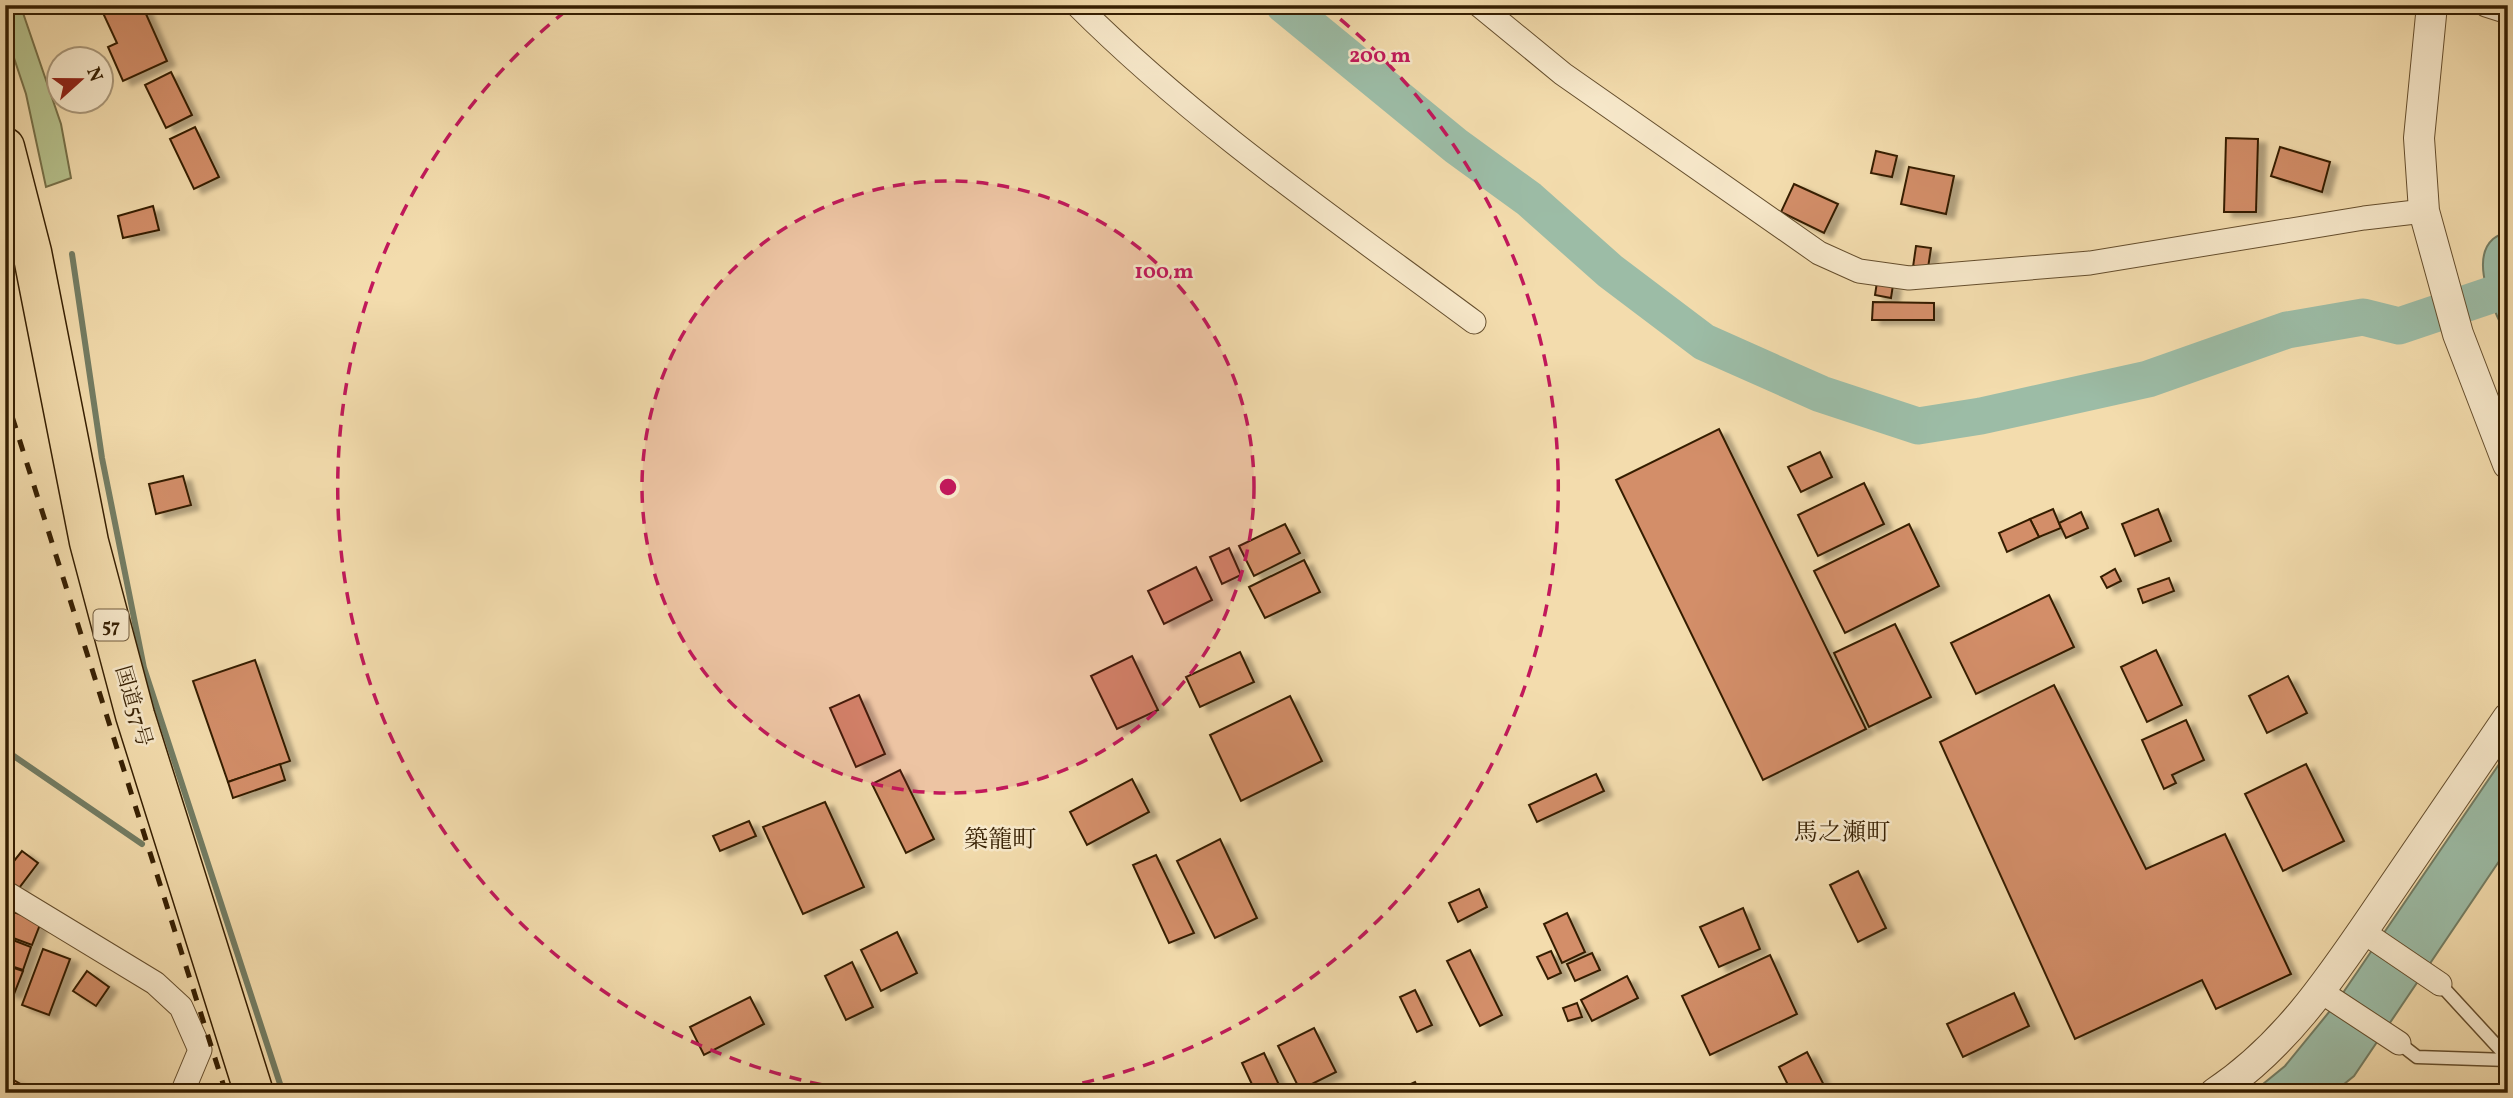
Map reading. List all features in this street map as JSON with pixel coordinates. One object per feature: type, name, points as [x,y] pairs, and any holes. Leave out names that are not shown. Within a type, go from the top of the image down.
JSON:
[{"type":"highway","name":"国道57号","points":[[5,147],[32,253],[89,542],[135,715],[254,1093]]},
{"type":"street","points":[[1077,5],[1126,55],[1230,142],[1474,322]]},
{"type":"street","points":[[1479,5],[1563,74],[1819,253],[1859,271],[1909,278],[2090,263],[2364,218],[2424,211]]},
{"type":"street","points":[[2432,5],[2419,138],[2424,211],[2458,334],[2508,464]]},
{"type":"street","points":[[2486,5],[2508,12]]},
{"type":"street","points":[[2215,1093],[2250,1068],[2272,1047],[2320,991],[2508,718]]},
{"type":"street","points":[[5,892],[155,983],[181,1007],[200,1050],[182,1093]]},
{"type":"street","points":[[2362,931],[2440,984]]},
{"type":"street","points":[[2320,991],[2399,1043]]},
{"type":"lane","points":[[2440,984],[2508,1059]]},
{"type":"lane","points":[[2399,1043],[2417,1057],[2508,1059]]},
{"type":"green space","points":[[5,5],[22,10],[46,80],[46,116],[58,116],[61,124],[71,178],[46,187],[26,94],[5,31]]},
{"type":"shaded area","points":[[2508,231],[2508,339],[2491,303],[2483,261],[2486,249],[2493,239]]},
{"type":"shaded area","points":[[2508,751],[2508,848],[2354,1076],[2333,1093],[2252,1093],[2285,1066],[2334,1006]]},
{"type":"building","points":[[119,5],[142,5],[167,61],[123,81],[116,65],[116,46],[110,46],[117,43],[103,13]]},
{"type":"building","points":[[171,72],[192,115],[166,128],[145,85]]},
{"type":"building","points":[[195,127],[219,177],[194,189],[170,139]]},
{"type":"building","points":[[2226,138],[2258,139],[2256,212],[2224,212]]},
{"type":"building","points":[[2280,147],[2330,162],[2322,192],[2271,176]]},
{"type":"building","points":[[1876,151],[1897,156],[1892,177],[1871,173]]},
{"type":"building","points":[[1909,167],[1954,176],[1946,214],[1901,204]]},
{"type":"building","points":[[1794,184],[1838,204],[1824,233],[1781,212]]},
{"type":"building","points":[[153,206],[159,230],[123,238],[118,216]]},
{"type":"building","points":[[1916,246],[1931,248],[1928,268],[1913,267]]},
{"type":"building","points":[[1877,282],[1893,285],[1891,298],[1875,295]]},
{"type":"building","points":[[1873,302],[1934,303],[1934,320],[1872,320]]},
{"type":"building","points":[[1719,429],[1866,729],[1763,780],[1616,480]]},
{"type":"building","points":[[1820,452],[1832,477],[1801,492],[1788,467]]},
{"type":"building","points":[[183,476],[191,505],[156,514],[149,484]]},
{"type":"building","points":[[1864,483],[1884,524],[1818,556],[1798,515]]},
{"type":"building","points":[[2053,509],[2061,528],[2039,537],[2030,519]]},
{"type":"building","points":[[2158,509],[2171,541],[2135,556],[2122,524]]},
{"type":"building","points":[[2081,512],[2088,528],[2066,538],[2059,523]]},
{"type":"building","points":[[2030,519],[2039,537],[2007,552],[1999,533]]},
{"type":"building","points":[[1285,524],[1300,553],[1254,576],[1239,546]]},
{"type":"building","points":[[1909,524],[1939,586],[1845,633],[1814,571]]},
{"type":"building","points":[[1229,548],[1241,575],[1222,584],[1210,557]]},
{"type":"building","points":[[1304,560],[1320,592],[1265,618],[1249,587]]},
{"type":"building","points":[[1196,567],[1212,600],[1164,624],[1148,591]]},
{"type":"building","points":[[2115,569],[2121,581],[2107,588],[2101,577]]},
{"type":"building","points":[[2169,578],[2174,591],[2143,603],[2138,589]]},
{"type":"building","points":[[2049,595],[2074,647],[1976,694],[1951,643]]},
{"type":"building","points":[[1895,624],[1931,697],[1869,727],[1834,653]]},
{"type":"building","points":[[2156,650],[2182,705],[2147,722],[2121,667]]},
{"type":"building","points":[[1240,652],[1254,682],[1200,707],[1186,677]]},
{"type":"building","points":[[1132,656],[1158,710],[1117,729],[1091,676]]},
{"type":"building","points":[[255,660],[290,761],[228,782],[193,681]]},
{"type":"building","points":[[2288,676],[2307,713],[2267,733],[2249,696]]},
{"type":"building","points":[[2054,685],[2146,869],[2225,834],[2291,974],[2216,1009],[2202,980],[2075,1039],[1940,742]]},
{"type":"building","points":[[859,695],[885,754],[856,767],[830,708]]},
{"type":"building","points":[[1290,696],[1322,761],[1241,801],[1210,735]]},
{"type":"building","points":[[2186,720],[2204,760],[2172,775],[2176,783],[2164,789],[2142,740]]},
{"type":"building","points":[[280,764],[285,780],[233,798],[228,782]]},
{"type":"building","points":[[2306,764],[2344,841],[2283,871],[2245,794]]},
{"type":"building","points":[[900,770],[934,839],[906,853],[872,784]]},
{"type":"building","points":[[1596,774],[1604,791],[1537,822],[1529,805]]},
{"type":"building","points":[[1132,779],[1149,812],[1087,845],[1070,812]]},
{"type":"building","points":[[825,802],[864,887],[803,914],[763,827]]},
{"type":"building","points":[[749,821],[756,836],[720,851],[713,836]]},
{"type":"building","points":[[1220,839],[1257,918],[1215,938],[1177,861]]},
{"type":"building","points":[[22,851],[38,863],[19,888],[5,878],[5,872]]},
{"type":"building","points":[[1156,855],[1194,933],[1169,943],[1133,865]]},
{"type":"building","points":[[1858,871],[1886,928],[1858,942],[1830,885]]},
{"type":"building","points":[[1479,889],[1487,907],[1458,922],[1449,903]]},
{"type":"building","points":[[1743,908],[1760,949],[1719,967],[1700,927]]},
{"type":"building","points":[[11,911],[41,922],[32,945],[5,935],[5,926]]},
{"type":"building","points":[[1567,913],[1585,952],[1562,963],[1544,924]]},
{"type":"building","points":[[897,932],[917,973],[881,991],[861,950]]},
{"type":"building","points":[[5,937],[31,947],[23,970],[5,964]]},
{"type":"building","points":[[43,949],[70,959],[49,1015],[22,1005]]},
{"type":"building","points":[[1470,950],[1502,1015],[1480,1026],[1447,961]]},
{"type":"building","points":[[1551,951],[1561,973],[1548,979],[1537,957]]},
{"type":"building","points":[[1592,953],[1600,970],[1575,981],[1567,964]]},
{"type":"building","points":[[1770,955],[1797,1014],[1710,1055],[1682,996]]},
{"type":"building","points":[[852,962],[873,1007],[846,1020],[825,976]]},
{"type":"building","points":[[5,965],[23,971],[14,994],[5,991]]},
{"type":"building","points":[[87,971],[109,987],[96,1006],[73,991]]},
{"type":"building","points":[[1627,976],[1638,998],[1592,1021],[1581,1000]]},
{"type":"building","points":[[1415,990],[1432,1025],[1417,1032],[1400,997]]},
{"type":"building","points":[[2014,993],[2029,1026],[1963,1057],[1947,1024]]},
{"type":"building","points":[[750,997],[764,1024],[704,1055],[690,1027]]},
{"type":"building","points":[[1577,1003],[1582,1017],[1568,1021],[1563,1008]]},
{"type":"building","points":[[1314,1028],[1336,1072],[1300,1090],[1278,1046]]},
{"type":"building","points":[[1807,1052],[1828,1093],[1792,1093],[1779,1067]]},
{"type":"building","points":[[1264,1053],[1280,1087],[1268,1093],[1256,1093],[1242,1063]]},
{"type":"building","points":[[12,1079],[29,1089],[27,1093],[5,1093]]},
{"type":"building","points":[[1415,1082],[1420,1093],[1391,1093]]},
{"type":"waterway","points":[[1284,5],[1456,146],[1529,199],[1610,271],[1704,342],[1821,394],[1918,426],[1981,416],[2148,379],[2287,330],[2363,317],[2399,326],[2497,293],[2508,294]]},
{"type":"waterway","points":[[72,254],[102,458],[144,668],[283,1093]]},
{"type":"waterway","points":[[5,750],[142,844]]},
{"type":"railway","points":[[5,394],[226,1093]]},
{"type":"district","name":"馬之瀬町","points":[[1842,832]]},
{"type":"district","name":"築籠町","points":[[1000,839]]}]
